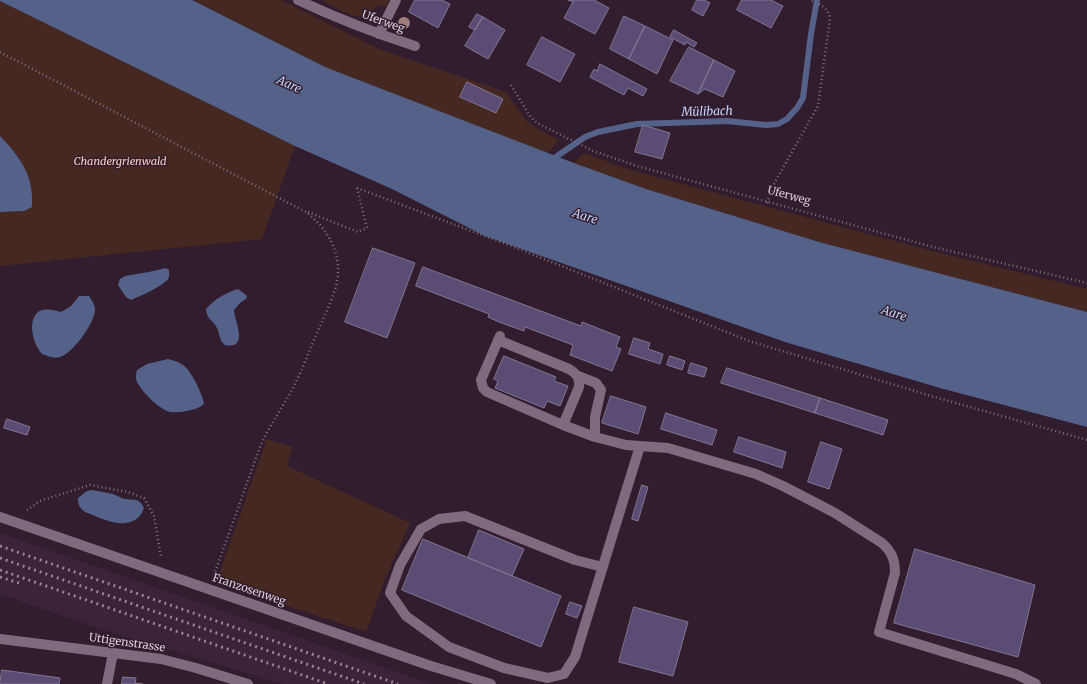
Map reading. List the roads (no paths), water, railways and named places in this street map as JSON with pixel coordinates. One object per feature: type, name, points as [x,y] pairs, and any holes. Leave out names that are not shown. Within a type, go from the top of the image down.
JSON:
[{"type":"street","name":"Uferweg","points":[[298,0],[328,14],[415,46]]},
{"type":"street","points":[[379,34],[396,0]]},
{"type":"street","points":[[595,437],[596,416],[601,390],[596,383],[578,376],[569,369],[499,338],[481,380],[483,388],[491,394],[595,437],[626,445],[668,448],[756,474],[835,513],[882,543],[893,555],[895,573],[879,632],[1016,674],[1036,684]]},
{"type":"street","points":[[563,425],[579,387],[580,381],[578,376]]},
{"type":"street","points":[[603,567],[575,560],[465,516],[439,518],[421,529],[400,565],[390,593],[406,616],[449,647],[504,668],[548,678],[564,674],[574,657],[603,567],[640,446]]},
{"type":"street","name":"Franzosenweg","points":[[0,517],[431,666],[491,684]]},
{"type":"street","name":"Uttigenstrasse","points":[[0,639],[161,659],[248,684]]},
{"type":"street","points":[[107,684],[113,653]]},
{"type":"water","name":"Aare","points":[[0,0],[192,0],[325,67],[574,163],[646,189],[819,242],[1087,312],[1087,427],[940,388],[785,342],[485,236],[392,189],[295,146]]},
{"type":"water","points":[[0,136],[25,168],[31,186],[32,207],[24,211],[0,212]]},
{"type":"water","points":[[166,268],[169,270],[169,278],[165,282],[151,291],[131,300],[126,297],[118,285],[120,279],[125,276]]},
{"type":"water","points":[[238,289],[246,295],[247,298],[234,310],[239,339],[237,343],[233,345],[225,345],[217,328],[209,318],[206,309],[220,297]]},
{"type":"water","points":[[79,296],[89,296],[95,310],[94,316],[87,330],[71,350],[60,357],[56,358],[42,354],[36,346],[34,340],[32,322],[34,317],[39,311],[42,310],[55,310],[61,312],[71,306]]},
{"type":"water","points":[[168,359],[176,361],[190,372],[204,404],[184,411],[167,411],[162,409],[139,386],[136,379],[137,370],[147,364]]},
{"type":"water","points":[[92,490],[113,494],[124,499],[137,500],[144,508],[135,520],[122,523],[107,521],[86,512],[79,506],[78,498],[87,491]]},
{"type":"waterway","name":"Mülibach","points":[[554,161],[557,156],[585,137],[598,132],[637,124],[727,121],[766,125],[778,124],[787,119],[797,108],[803,98],[817,0]]},
{"type":"railway","points":[[0,546],[398,684]]},
{"type":"railway","points":[[0,558],[364,684]]},
{"type":"railway","points":[[0,570],[328,684]]},
{"type":"railway","points":[[0,577],[19,583]]},
{"type":"park label","name":"Chandergrienwald","points":[[120,162]]}]
